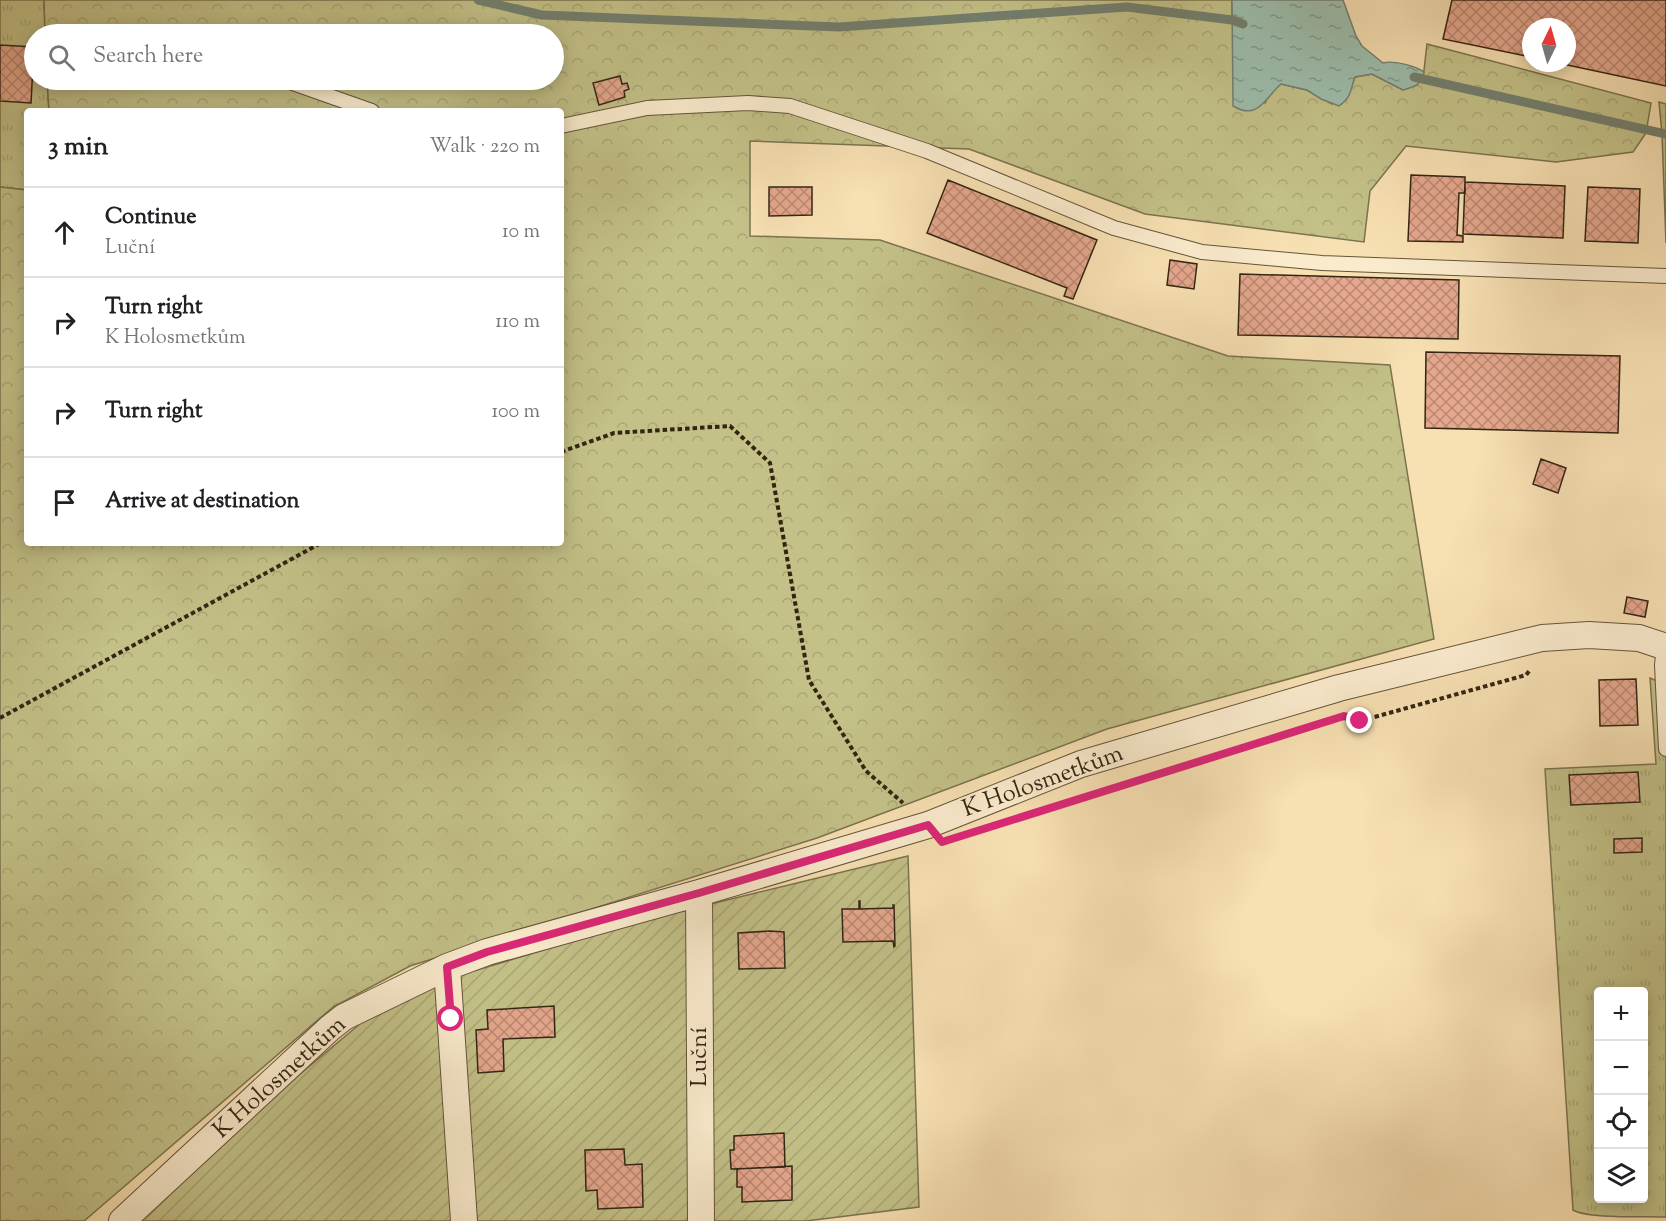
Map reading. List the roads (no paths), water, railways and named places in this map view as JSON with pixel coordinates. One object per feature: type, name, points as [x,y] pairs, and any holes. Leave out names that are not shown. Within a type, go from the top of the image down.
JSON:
[{"type":"street","name":"K Holosmetkům","points":[[122,1221],[344,1017],[447,967],[487,952],[699,893],[928,825],[1081,764],[1339,688],[1542,638],[1589,634],[1639,638],[1665,646]]},
{"type":"street","name":"Luční","points":[[699,893],[701,1221]]},
{"type":"street","points":[[447,967],[464,1221]]},
{"type":"lane","points":[[313,90],[364,108]]},
{"type":"lane","points":[[564,125],[647,108],[748,102],[790,106],[927,150],[1114,228],[1202,252],[1322,263],[1666,276]]},
{"type":"lane","points":[[1665,646],[1662,665],[1666,749]]},
{"type":"water","points":[[1232,0],[1343,0],[1362,46],[1383,63],[1392,62],[1410,66],[1424,72],[1423,76],[1417,85],[1403,90],[1372,74],[1355,77],[1348,96],[1339,106],[1307,90],[1281,84],[1260,106],[1249,111],[1242,110],[1233,106]]},
{"type":"waterway","points":[[478,0],[542,15],[839,27],[1127,7],[1232,20],[1243,24]]},
{"type":"waterway","points":[[1414,77],[1666,134]]}]
